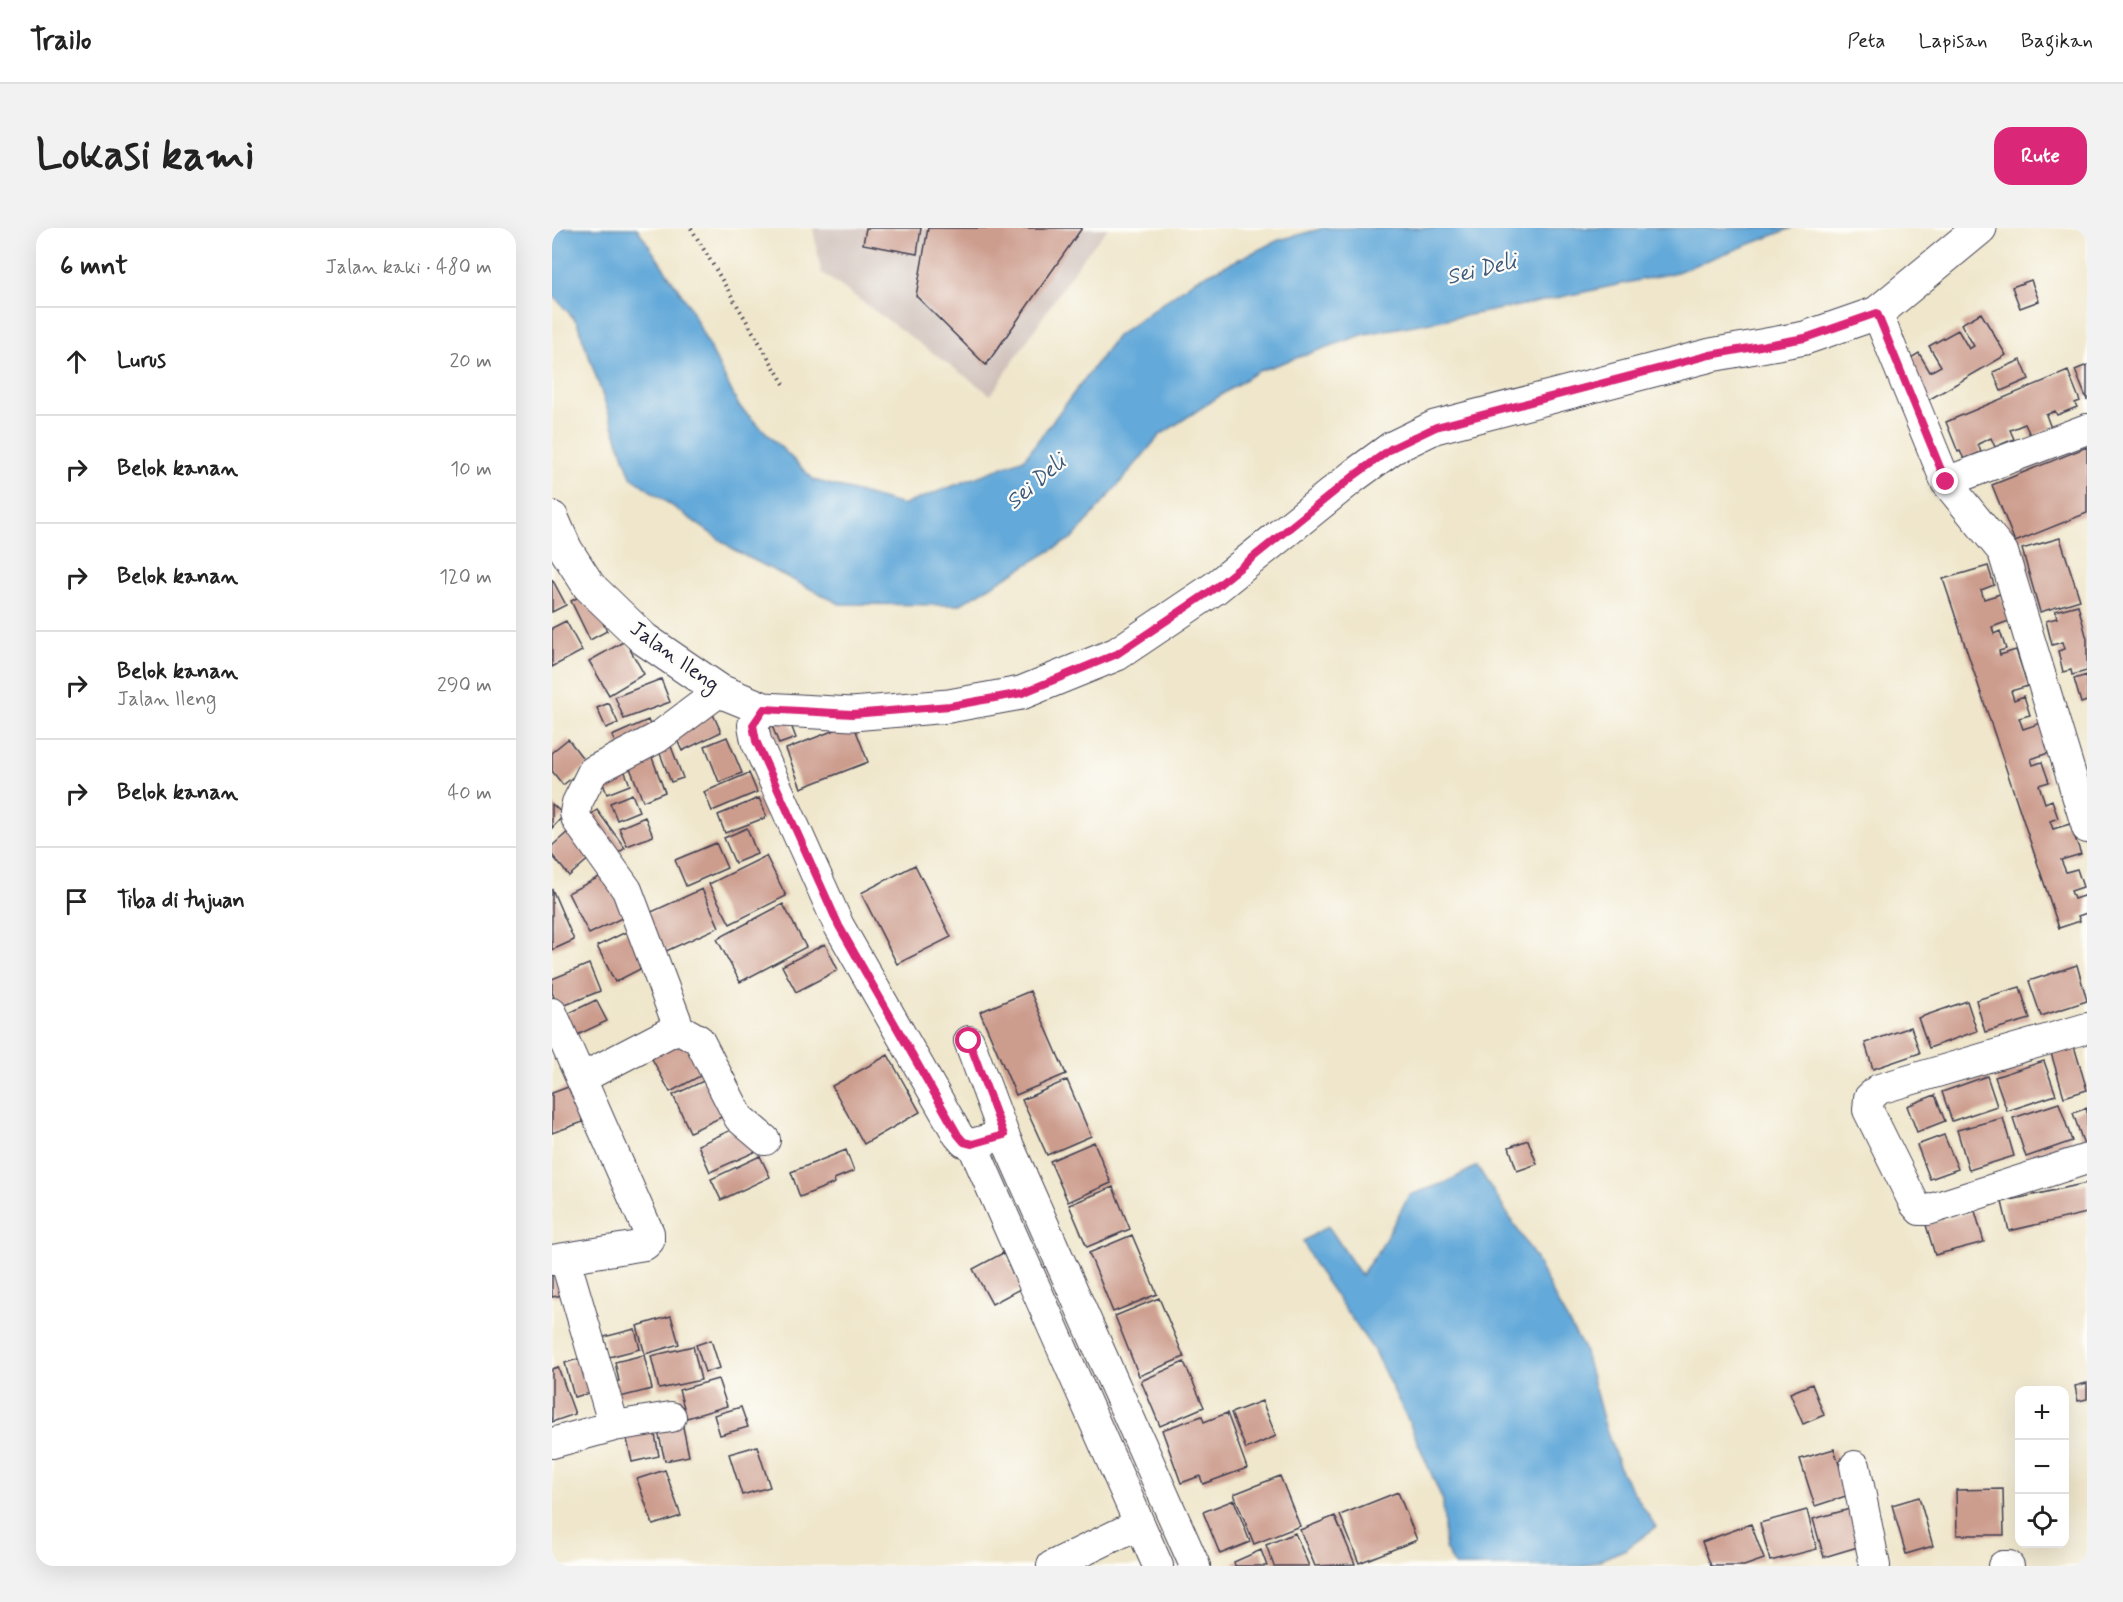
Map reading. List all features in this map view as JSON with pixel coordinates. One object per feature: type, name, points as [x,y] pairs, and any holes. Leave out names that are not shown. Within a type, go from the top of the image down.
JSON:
[{"type":"street","name":"Jalan Ileng","points":[[552,518],[566,550],[589,586],[644,639],[720,691],[764,709],[852,714],[950,706],[1022,693],[1117,654],[1215,588],[1392,448],[1436,427],[1710,355],[1805,338],[1877,313],[1980,228]]},
{"type":"street","points":[[1877,313],[1946,482],[2003,552],[2087,828]]},
{"type":"street","points":[[1946,482],[2087,429]]},
{"type":"street","points":[[676,1027],[676,1020],[627,890],[577,820],[575,813],[577,803],[593,771],[657,738],[720,691]]},
{"type":"street","points":[[764,709],[753,725],[756,741],[839,926],[958,1135],[964,1142],[972,1144],[1004,1135]]},
{"type":"street","points":[[552,1013],[649,1233],[649,1241],[645,1245],[558,1260],[614,1426]]},
{"type":"street","points":[[582,1078],[640,1049],[676,1027]]},
{"type":"street","points":[[676,1027],[699,1040],[740,1118],[765,1140]]},
{"type":"street","points":[[2087,1028],[1879,1089],[1869,1098],[1868,1110],[1914,1203],[1920,1210],[2087,1159]]},
{"type":"street","points":[[969,1041],[1004,1135],[1195,1566]]},
{"type":"street","points":[[972,1144],[1158,1566]]},
{"type":"street","points":[[552,1443],[614,1426],[671,1417]]},
{"type":"street","points":[[1855,1466],[1873,1566]]},
{"type":"street","points":[[1052,1566],[1139,1524]]},
{"type":"street","points":[[2003,1566],[2009,1566]]},
{"type":"path","points":[[691,228],[784,384]]},
{"type":"shaded area","points":[[813,228],[1108,228],[1076,267],[991,395],[821,272]]},
{"type":"water","name":"Sei Deli","points":[[552,228],[637,228],[688,304],[739,406],[814,480],[903,505],[1024,459],[1117,336],[1195,280],[1279,240],[1324,228],[1792,228],[1677,272],[1529,304],[1365,334],[1256,372],[1160,435],[1074,537],[959,605],[840,604],[736,551],[631,477],[577,322],[552,294]]},
{"type":"water","points":[[1477,1166],[1535,1257],[1559,1306],[1584,1349],[1605,1426],[1622,1474],[1656,1527],[1626,1549],[1585,1566],[1455,1566],[1445,1548],[1443,1501],[1408,1420],[1373,1349],[1314,1265],[1303,1241],[1328,1226],[1361,1275],[1380,1249],[1409,1195],[1447,1182]]},
{"type":"building","points":[[866,228],[921,228],[917,254],[863,244]]},
{"type":"building","points":[[928,228],[1082,228],[986,365],[916,296]]},
{"type":"building","points":[[2031,280],[2039,301],[2020,308],[2012,287]]},
{"type":"building","points":[[1981,313],[2006,355],[1925,402],[1904,362],[1919,353],[1930,372],[1941,366],[1929,346],[1958,330],[1969,349],[1974,346],[1961,324]]},
{"type":"building","points":[[2021,360],[2029,379],[2001,391],[1993,372]]},
{"type":"building","points":[[2087,365],[2087,400],[2075,370]]},
{"type":"building","points":[[2068,371],[2080,401],[2075,403],[2077,407],[2057,415],[2055,411],[2046,415],[2051,428],[2031,437],[2025,424],[2010,430],[2014,439],[1995,447],[1991,438],[1978,444],[1981,452],[1964,459],[1960,451],[1958,452],[1946,422]]},
{"type":"building","points":[[2087,447],[2087,513],[2015,542],[1992,485]]},
{"type":"building","points":[[2060,538],[2080,600],[2040,612],[2022,549]]},
{"type":"building","points":[[1988,566],[1994,585],[1981,590],[1984,599],[2000,594],[2009,621],[1992,627],[1994,634],[2000,631],[2006,649],[1999,651],[2000,655],[2016,650],[2028,686],[2011,691],[2014,700],[2024,696],[2030,715],[2019,718],[2023,729],[2041,723],[2051,752],[2031,759],[2033,765],[2042,762],[2049,782],[2039,785],[2045,803],[2052,800],[2058,818],[2050,821],[2053,829],[2070,824],[2081,854],[2061,860],[2066,872],[2077,869],[2083,887],[2071,891],[2074,899],[2086,895],[2087,913],[2078,916],[2080,921],[2059,928],[1943,579]]},
{"type":"building","points":[[552,579],[566,605],[552,612]]},
{"type":"building","points":[[588,592],[607,631],[590,640],[571,601]]},
{"type":"building","points":[[2078,605],[2087,639],[2087,671],[2072,675],[2071,670],[2063,672],[2058,651],[2065,649],[2063,642],[2052,645],[2046,621],[2057,618],[2055,611]]},
{"type":"building","points":[[566,621],[582,651],[552,667],[552,628]]},
{"type":"building","points":[[625,641],[644,674],[609,695],[589,661]]},
{"type":"building","points":[[2087,675],[2087,701],[2081,703],[2074,679]]},
{"type":"building","points":[[661,679],[670,702],[624,719],[615,697]]},
{"type":"building","points":[[609,703],[618,723],[606,728],[597,708]]},
{"type":"building","points":[[712,712],[721,732],[682,751],[673,731]]},
{"type":"building","points":[[788,717],[796,738],[779,744],[771,723]]},
{"type":"building","points":[[648,720],[654,735],[619,751],[612,736]]},
{"type":"building","points":[[853,723],[868,762],[801,788],[786,749]]},
{"type":"building","points":[[727,737],[742,773],[719,782],[705,746]]},
{"type":"building","points":[[568,739],[588,765],[563,785],[552,771],[552,752]]},
{"type":"building","points":[[669,741],[683,778],[671,782],[657,746]]},
{"type":"building","points":[[651,755],[665,792],[643,801],[628,763]]},
{"type":"building","points":[[623,767],[630,785],[607,794],[600,776]]},
{"type":"building","points":[[749,773],[757,792],[712,811],[704,792]]},
{"type":"building","points":[[632,794],[639,811],[617,820],[610,803]]},
{"type":"building","points":[[759,798],[767,817],[725,833],[718,815]]},
{"type":"building","points":[[552,804],[564,815],[552,828]]},
{"type":"building","points":[[597,810],[625,848],[610,859],[582,821]]},
{"type":"building","points":[[645,817],[653,836],[627,846],[619,828]]},
{"type":"building","points":[[747,828],[757,854],[735,863],[724,838]]},
{"type":"building","points":[[570,830],[592,856],[569,876],[552,855],[552,846]]},
{"type":"building","points":[[716,843],[727,868],[686,886],[675,860]]},
{"type":"building","points":[[766,856],[786,896],[730,924],[709,884]]},
{"type":"building","points":[[915,865],[951,937],[897,964],[861,893]]},
{"type":"building","points":[[605,874],[626,916],[589,934],[568,893]]},
{"type":"building","points":[[552,889],[574,940],[552,950]]},
{"type":"building","points":[[702,889],[719,927],[664,952],[647,914]]},
{"type":"building","points":[[783,904],[806,947],[740,982],[717,939]]},
{"type":"building","points":[[630,930],[648,965],[615,982],[597,946]]},
{"type":"building","points":[[825,944],[838,970],[796,992],[782,966]]},
{"type":"building","points":[[589,964],[600,991],[558,1008],[552,992],[552,979]]},
{"type":"building","points":[[2077,965],[2087,1001],[2041,1016],[2029,981]]},
{"type":"building","points":[[2020,987],[2030,1019],[1985,1032],[1976,1000]]},
{"type":"building","points":[[1030,991],[1066,1074],[1016,1095],[980,1012]]},
{"type":"building","points":[[596,1000],[607,1021],[573,1037],[563,1016]]},
{"type":"building","points":[[1967,1001],[1977,1031],[1929,1048],[1918,1018]]},
{"type":"building","points":[[1911,1027],[1920,1053],[1873,1069],[1865,1043]]},
{"type":"building","points":[[682,1037],[702,1075],[670,1092],[650,1055]]},
{"type":"building","points":[[2074,1046],[2087,1090],[2064,1097],[2051,1053]]},
{"type":"building","points":[[888,1055],[920,1112],[864,1144],[832,1086]]},
{"type":"building","points":[[2044,1061],[2056,1095],[2007,1111],[1995,1077]]},
{"type":"building","points":[[1987,1076],[1997,1106],[1952,1121],[1942,1092]]},
{"type":"building","points":[[710,1078],[728,1114],[690,1132],[673,1095]]},
{"type":"building","points":[[1067,1080],[1091,1136],[1047,1155],[1022,1100]]},
{"type":"building","points":[[571,1086],[583,1122],[552,1133],[552,1093]]},
{"type":"building","points":[[1935,1095],[1945,1121],[1917,1132],[1907,1106]]},
{"type":"building","points":[[2059,1103],[2072,1141],[2026,1157],[2013,1118]]},
{"type":"building","points":[[2087,1108],[2087,1141],[2083,1142],[2073,1113]]},
{"type":"building","points":[[2003,1118],[2014,1156],[1969,1170],[1957,1130]]},
{"type":"building","points":[[742,1125],[755,1152],[710,1172],[698,1145]]},
{"type":"building","points":[[1944,1135],[1958,1169],[1930,1179],[1917,1145]]},
{"type":"building","points":[[1528,1140],[1537,1164],[1517,1171],[1509,1147]]},
{"type":"building","points":[[1094,1142],[1111,1183],[1068,1202],[1050,1161]]},
{"type":"building","points":[[846,1150],[854,1171],[834,1179],[835,1183],[800,1197],[791,1172]]},
{"type":"building","points":[[760,1156],[770,1177],[721,1200],[711,1179]]},
{"type":"building","points":[[2087,1183],[2087,1213],[2009,1231],[2002,1202]]},
{"type":"building","points":[[1113,1187],[1130,1229],[1087,1247],[1069,1205]]},
{"type":"building","points":[[1975,1211],[1984,1242],[1935,1255],[1926,1225]]},
{"type":"building","points":[[1132,1235],[1157,1294],[1113,1312],[1089,1253]]},
{"type":"building","points":[[1003,1253],[1022,1288],[992,1304],[973,1269]]},
{"type":"building","points":[[552,1270],[567,1294],[552,1297]]},
{"type":"building","points":[[1159,1298],[1184,1357],[1139,1376],[1115,1316]]},
{"type":"building","points":[[671,1316],[679,1344],[645,1354],[637,1326]]},
{"type":"building","points":[[635,1329],[640,1349],[609,1357],[604,1337]]},
{"type":"building","points":[[711,1340],[720,1368],[705,1372],[696,1345]]},
{"type":"building","points":[[693,1346],[701,1380],[659,1389],[651,1356]]},
{"type":"building","points":[[644,1355],[652,1389],[612,1399],[608,1384],[619,1381],[615,1362]]},
{"type":"building","points":[[581,1358],[591,1393],[574,1397],[565,1363]]},
{"type":"building","points":[[1184,1362],[1204,1407],[1160,1426],[1141,1381]]},
{"type":"building","points":[[558,1367],[575,1414],[552,1422],[552,1369]]},
{"type":"building","points":[[718,1379],[727,1406],[687,1418],[679,1390]]},
{"type":"building","points":[[2087,1383],[2087,1399],[2078,1401],[2075,1386]]},
{"type":"building","points":[[1812,1384],[1824,1415],[1803,1424],[1790,1393]]},
{"type":"building","points":[[1262,1401],[1276,1436],[1246,1449],[1231,1413]]},
{"type":"building","points":[[741,1407],[748,1427],[720,1435],[714,1415]]},
{"type":"building","points":[[1227,1413],[1247,1468],[1203,1484],[1200,1476],[1181,1483],[1162,1430],[1202,1416],[1204,1422]]},
{"type":"building","points":[[682,1422],[689,1456],[665,1461],[657,1427]]},
{"type":"building","points":[[654,1429],[659,1456],[632,1462],[626,1435]]},
{"type":"building","points":[[757,1446],[770,1487],[742,1495],[729,1454]]},
{"type":"building","points":[[1834,1449],[1849,1495],[1815,1506],[1800,1459]]},
{"type":"building","points":[[665,1470],[681,1516],[653,1525],[637,1479]]},
{"type":"building","points":[[1280,1476],[1300,1526],[1254,1544],[1234,1494]]},
{"type":"building","points":[[2003,1489],[2004,1535],[1957,1535],[1956,1490]]},
{"type":"building","points":[[1398,1492],[1417,1540],[1359,1563],[1340,1515]]},
{"type":"building","points":[[1919,1497],[1933,1546],[1906,1554],[1892,1505]]},
{"type":"building","points":[[1234,1500],[1250,1542],[1220,1554],[1203,1512]]},
{"type":"building","points":[[1850,1509],[1861,1546],[1824,1557],[1813,1519]]},
{"type":"building","points":[[1807,1510],[1817,1549],[1770,1561],[1760,1523]]},
{"type":"building","points":[[1335,1516],[1355,1564],[1315,1566],[1300,1530]]},
{"type":"building","points":[[1751,1524],[1764,1559],[1744,1566],[1711,1566],[1702,1542]]},
{"type":"building","points":[[1295,1533],[1309,1566],[1274,1566],[1266,1545]]},
{"type":"building","points":[[1261,1550],[1267,1566],[1235,1566],[1234,1562]]},
{"type":"route","points":[[969,1041],[1004,1135],[972,1144],[964,1142],[958,1135],[839,926],[756,741],[753,725],[764,709],[852,714],[950,706],[1022,693],[1117,654],[1215,588],[1392,448],[1436,427],[1710,355],[1805,338],[1877,313],[1946,482]]}]
